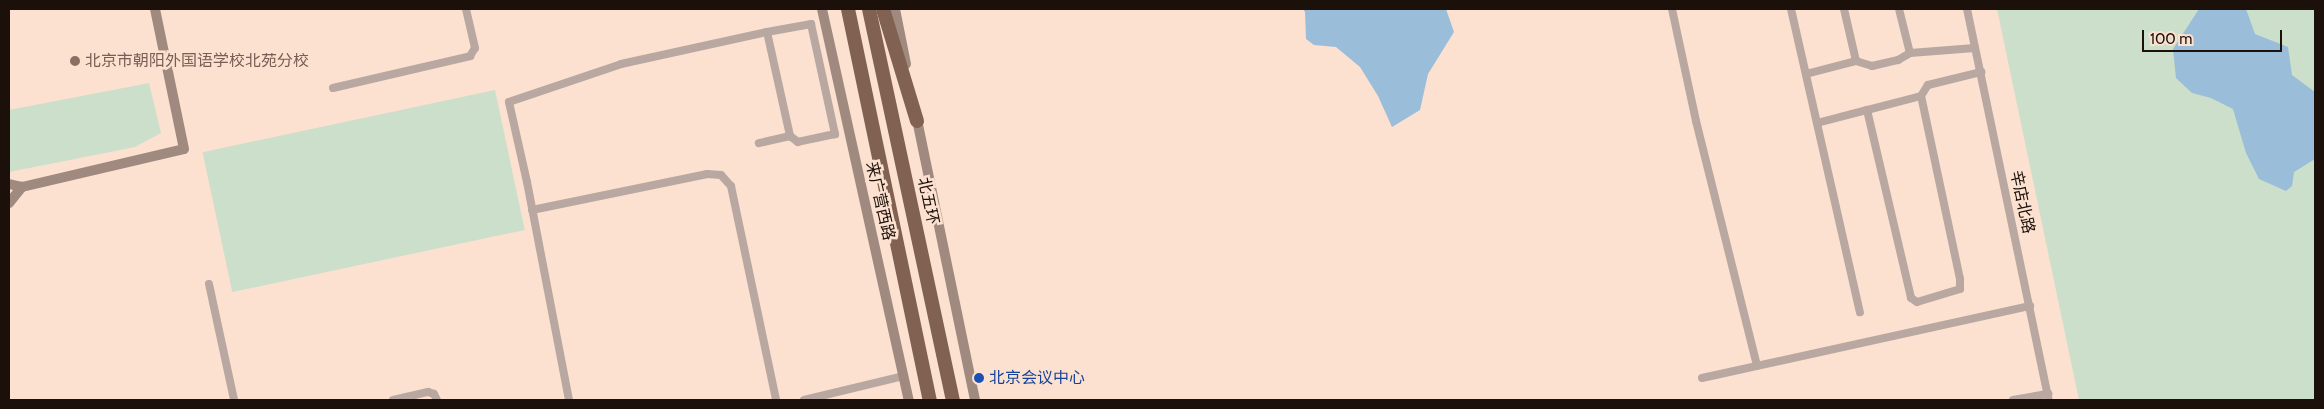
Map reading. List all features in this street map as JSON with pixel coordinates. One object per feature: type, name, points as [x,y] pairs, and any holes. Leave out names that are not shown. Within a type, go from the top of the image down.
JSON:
[{"type":"highway","points":[[848,9],[930,400]]},
{"type":"highway","name":"北五环","points":[[870,9],[953,400]]},
{"type":"highway","points":[[884,9],[917,121]]},
{"type":"street","points":[[9,184],[22,187],[184,149],[155,9]]},
{"type":"street","points":[[333,88],[470,56],[475,48],[466,9]]},
{"type":"street","name":"来广营西路","points":[[822,9],[909,400]]},
{"type":"street","points":[[895,9],[975,400]]},
{"type":"street","points":[[1672,9],[1696,120],[1757,366]]},
{"type":"street","points":[[1791,9],[1860,312]]},
{"type":"street","points":[[1844,9],[1856,61]]},
{"type":"street","points":[[1900,9],[1910,53]]},
{"type":"street","name":"辛店北路","points":[[1967,9],[2049,397]]},
{"type":"street","points":[[569,400],[509,102],[622,64],[767,32],[811,24],[835,134],[798,142],[790,136],[767,32]]},
{"type":"street","points":[[1806,74],[1856,61],[1872,66],[1898,60],[1910,53],[1975,48]]},
{"type":"street","points":[[1817,123],[1921,96],[1928,85],[1981,72]]},
{"type":"street","points":[[824,86],[838,83]]},
{"type":"street","points":[[1867,110],[1911,298],[1917,302],[1960,289],[1960,279],[1921,96]]},
{"type":"street","points":[[759,143],[790,136]]},
{"type":"street","points":[[532,210],[707,174],[721,175],[731,186],[776,400]]},
{"type":"street","points":[[9,203],[22,187]]},
{"type":"street","points":[[209,284],[234,400]]},
{"type":"street","points":[[1702,378],[2030,306]]},
{"type":"street","points":[[804,400],[904,376]]},
{"type":"street","points":[[393,400],[428,392],[434,394],[437,400]]},
{"type":"street","points":[[2013,400],[2049,397]]},
{"type":"green space","points":[[1997,9],[2315,9],[2315,400],[2079,400]]},
{"type":"green space","points":[[149,83],[161,133],[135,147],[9,172],[9,110]]},
{"type":"green space","points":[[495,90],[525,230],[232,292],[203,152]]},
{"type":"water","points":[[1303,9],[1446,9],[1454,32],[1428,74],[1420,110],[1392,127],[1378,96],[1360,67],[1336,47],[1314,45],[1306,39],[1305,12]]},
{"type":"water","points":[[2199,9],[2246,9],[2255,34],[2288,47],[2292,75],[2315,92],[2315,159],[2294,172],[2292,186],[2286,191],[2259,179],[2246,153],[2233,109],[2211,98],[2192,93],[2176,78],[2173,49]]},
{"type":"place","name":"北京市朝阳外国语学校北苑分校","points":[[75,61]]},
{"type":"place","name":"北京会议中心","points":[[979,378]]}]
